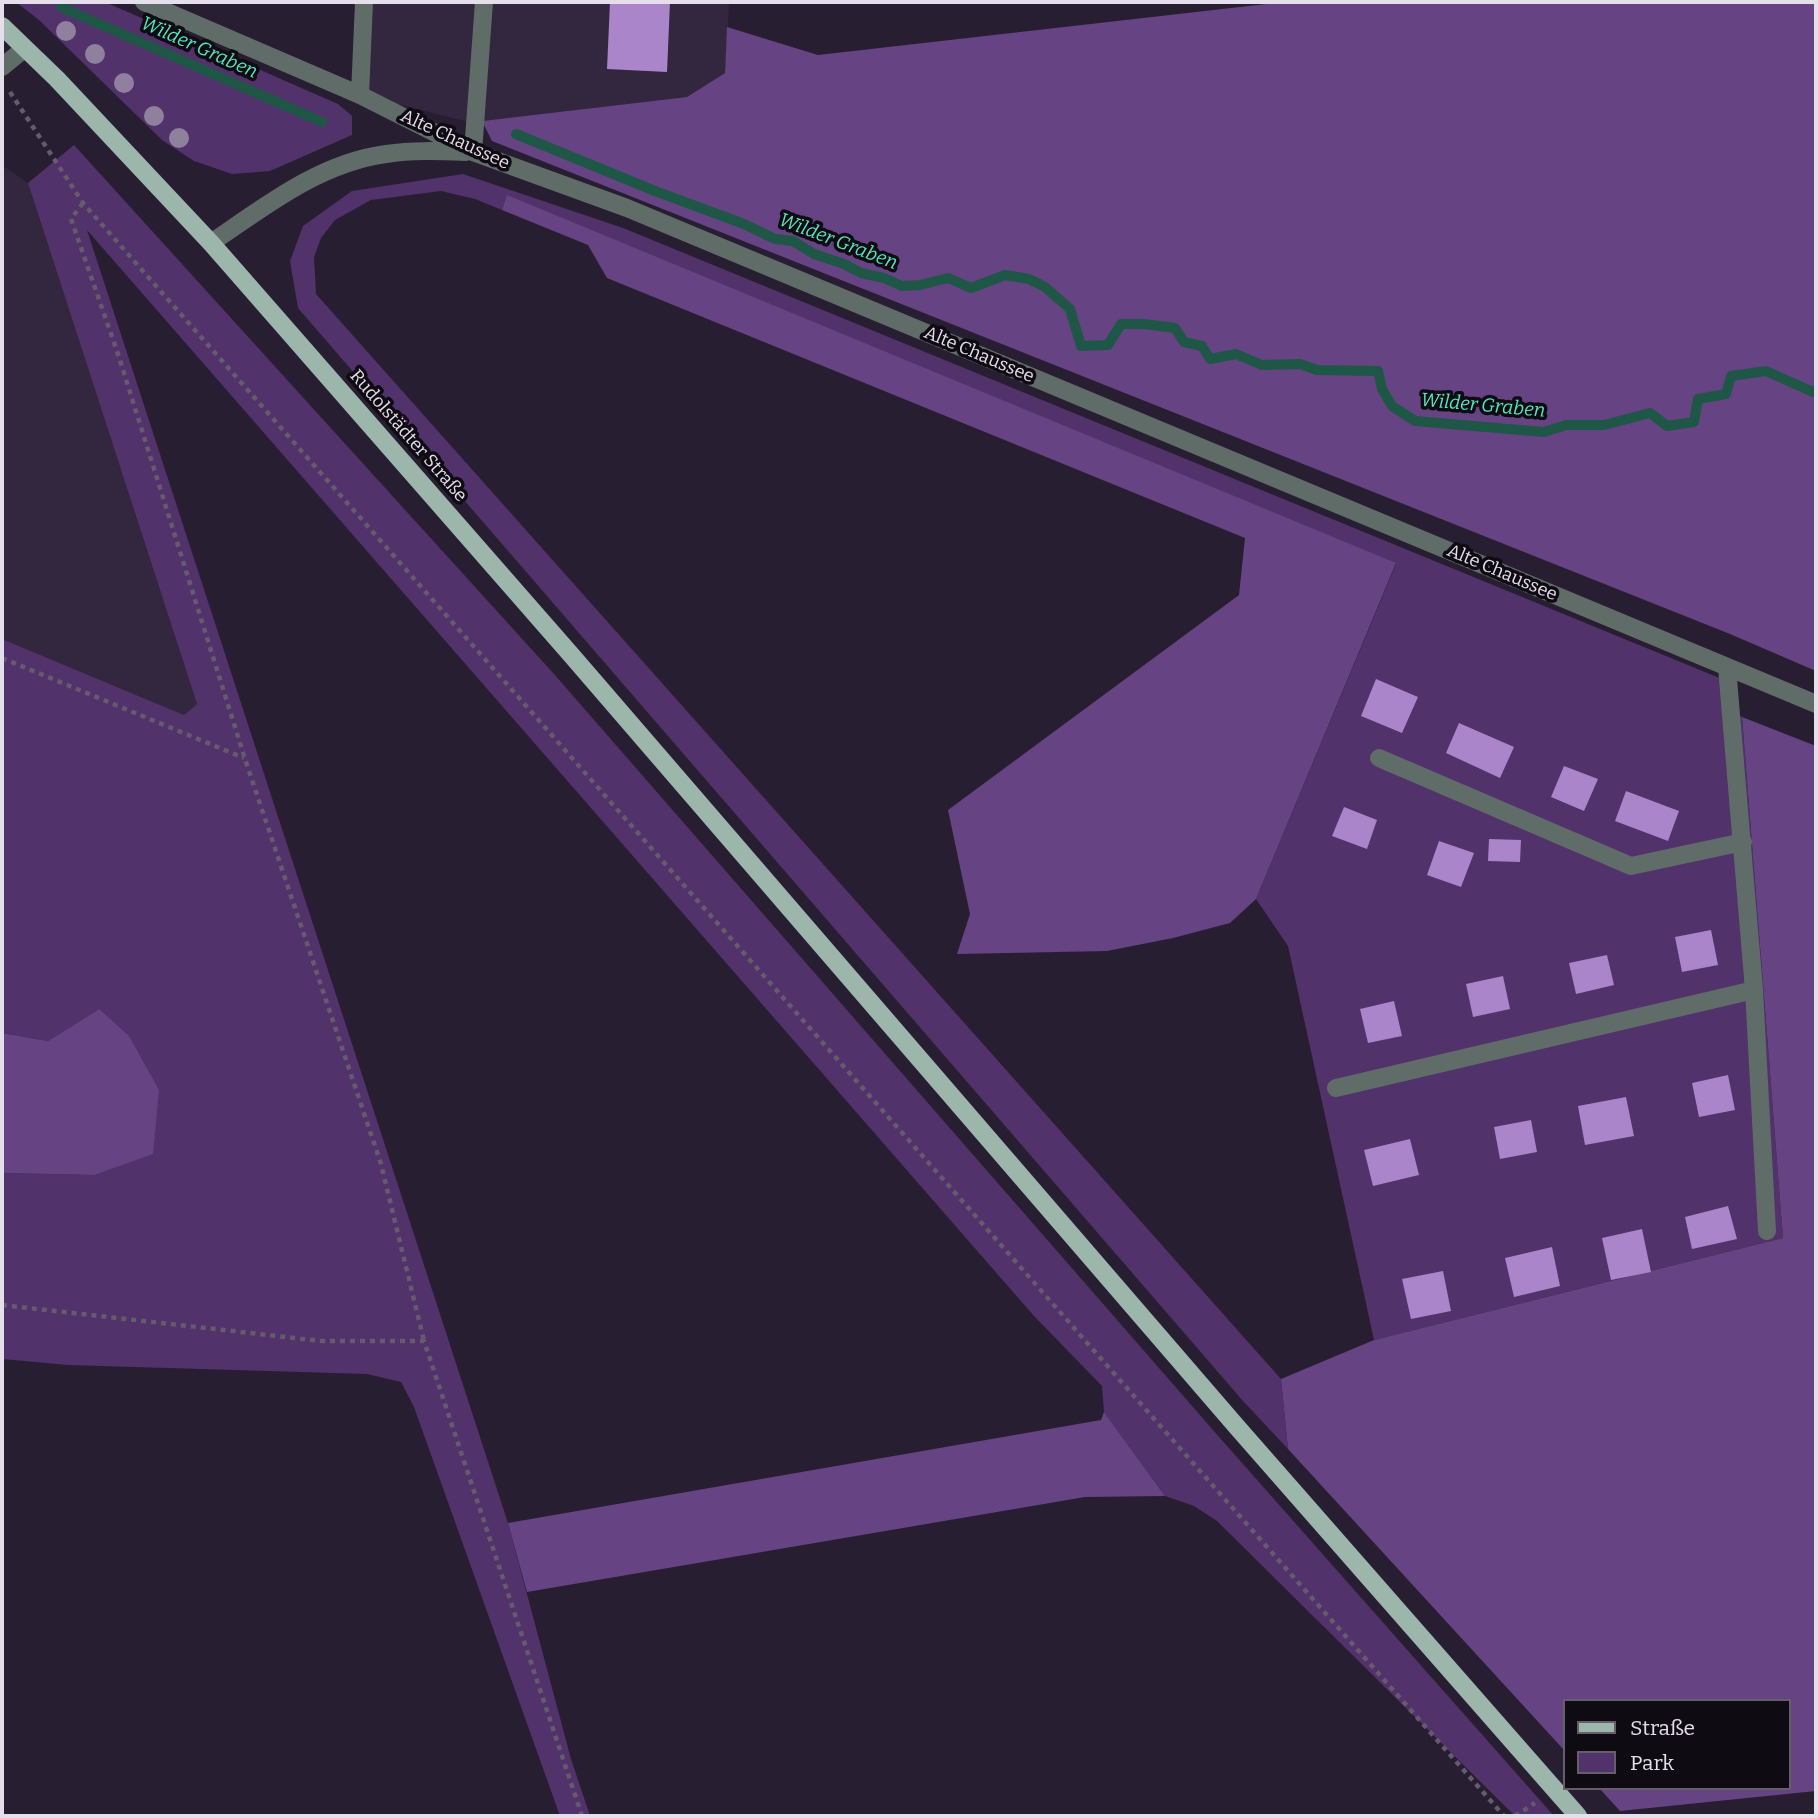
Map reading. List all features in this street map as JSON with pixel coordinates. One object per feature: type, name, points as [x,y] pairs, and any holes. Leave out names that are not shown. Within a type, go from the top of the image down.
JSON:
[{"type":"main road","name":"Rudolstädter Straße","points":[[2,26],[57,79],[211,243],[1578,1816]]},
{"type":"street","name":"Alte Chaussee","points":[[144,2],[360,95],[473,152],[627,208],[1816,704]]},
{"type":"street","points":[[360,95],[364,2]]},
{"type":"street","points":[[211,243],[296,185],[335,168],[383,154],[418,151],[473,152],[484,2]]},
{"type":"street","points":[[2,67],[24,49]]},
{"type":"street","points":[[1727,667],[1754,990],[1767,1231]]},
{"type":"street","points":[[1380,758],[1631,866],[1743,842]]},
{"type":"street","points":[[1336,1088],[1754,990]]},
{"type":"path","points":[[9,91],[83,203],[1504,1816]]},
{"type":"path","points":[[83,203],[71,219],[118,354],[245,759],[381,1164],[424,1341],[582,1816]]},
{"type":"path","points":[[2,658],[245,759]]},
{"type":"path","points":[[2,1305],[321,1341],[424,1341]]},
{"type":"shaded area","points":[[364,2],[729,2],[725,73],[687,97],[465,121],[360,95]]},
{"type":"shaded area","points":[[1284,2],[1816,2],[1816,671],[1730,634],[492,141],[482,121],[687,97],[725,73],[727,27],[818,55]]},
{"type":"shaded area","points":[[2,165],[28,183],[197,704],[184,715],[2,639]]},
{"type":"shaded area","points":[[507,195],[1396,563],[1256,899],[1230,923],[1107,951],[957,954],[970,914],[948,810],[1239,595],[1245,538],[607,278],[588,245],[502,210]]},
{"type":"shaded area","points":[[1742,717],[1816,746],[1816,1791],[1620,1811],[1601,1790],[1790,1790],[1790,1699],[1562,1699],[1562,1748],[1288,1449],[1281,1379],[1374,1340],[1783,1238]]},
{"type":"shaded area","points":[[99,1009],[129,1036],[159,1090],[153,1154],[94,1175],[2,1173],[2,1033],[48,1041]]},
{"type":"shaded area","points":[[1104,1412],[1165,1496],[1085,1497],[527,1592],[508,1523],[1101,1420]]},
{"type":"green space","points":[[16,2],[105,2],[338,104],[352,116],[352,135],[270,171],[232,174],[194,161],[162,140],[39,20]]},
{"type":"green space","points":[[74,145],[554,674],[1220,1438],[1554,1816],[1515,1816],[1217,1521],[1194,1506],[1165,1496],[1104,1412],[1102,1386],[1034,1316],[87,230],[508,1523],[571,1759],[590,1816],[560,1816],[414,1407],[401,1382],[367,1374],[68,1365],[2,1359],[2,1173],[94,1175],[99,1009],[48,1041],[2,1033],[2,639],[184,715],[197,704],[28,183]]},
{"type":"green space","points":[[463,174],[623,228],[1722,679],[1724,708],[1742,717],[1783,1238],[1374,1340],[1288,946],[1256,899],[1396,564],[507,196],[502,210],[475,199],[441,191],[371,200],[335,220],[321,238],[314,257],[316,294],[1281,1379],[1288,1449],[1243,1401],[298,308],[290,261],[303,226],[352,191]]},
{"type":"building","points":[[610,2],[670,2],[667,72],[607,69]]},
{"type":"building","points":[[1376,679],[1418,697],[1402,733],[1361,716]]},
{"type":"building","points":[[1459,723],[1514,747],[1500,778],[1446,753]]},
{"type":"building","points":[[1564,766],[1598,779],[1584,811],[1551,797]]},
{"type":"building","points":[[1626,791],[1679,811],[1668,841],[1615,821]]},
{"type":"building","points":[[1344,807],[1377,820],[1367,849],[1332,836]]},
{"type":"building","points":[[1489,839],[1521,840],[1520,862],[1488,861]]},
{"type":"building","points":[[1439,841],[1474,853],[1461,887],[1427,875]]},
{"type":"building","points":[[1711,930],[1718,965],[1682,972],[1675,937]]},
{"type":"building","points":[[1607,955],[1614,985],[1576,994],[1569,963]]},
{"type":"building","points":[[1503,976],[1510,1009],[1473,1017],[1466,984]]},
{"type":"building","points":[[1394,1001],[1402,1036],[1368,1043],[1360,1009]]},
{"type":"building","points":[[1728,1075],[1735,1110],[1699,1117],[1692,1083]]},
{"type":"building","points":[[1626,1097],[1634,1136],[1585,1145],[1578,1106]]},
{"type":"building","points":[[1531,1120],[1537,1152],[1500,1159],[1494,1127]]},
{"type":"building","points":[[1410,1139],[1419,1175],[1373,1186],[1364,1150]]},
{"type":"building","points":[[1728,1206],[1737,1239],[1692,1249],[1685,1217]]},
{"type":"building","points":[[1642,1229],[1651,1272],[1611,1280],[1602,1238]]},
{"type":"building","points":[[1552,1247],[1560,1286],[1514,1297],[1505,1258]]},
{"type":"building","points":[[1443,1271],[1451,1311],[1411,1319],[1402,1279]]},
{"type":"waterway","name":"Wilder Graben","points":[[61,7],[322,122]]},
{"type":"waterway","name":"Wilder Graben","points":[[516,134],[744,224],[775,239],[793,241],[814,254],[861,273],[884,278],[902,286],[948,278],[971,288],[1005,275],[1029,279],[1045,287],[1070,309],[1081,346],[1108,345],[1121,324],[1144,324],[1175,328],[1184,342],[1202,346],[1210,359],[1236,354],[1262,365],[1300,364],[1317,370],[1378,371],[1382,389],[1392,406],[1415,421],[1544,432],[1566,425],[1604,425],[1650,413],[1667,426],[1694,422],[1698,399],[1726,394],[1731,376],[1766,371],[1813,392],[1816,390]]}]
